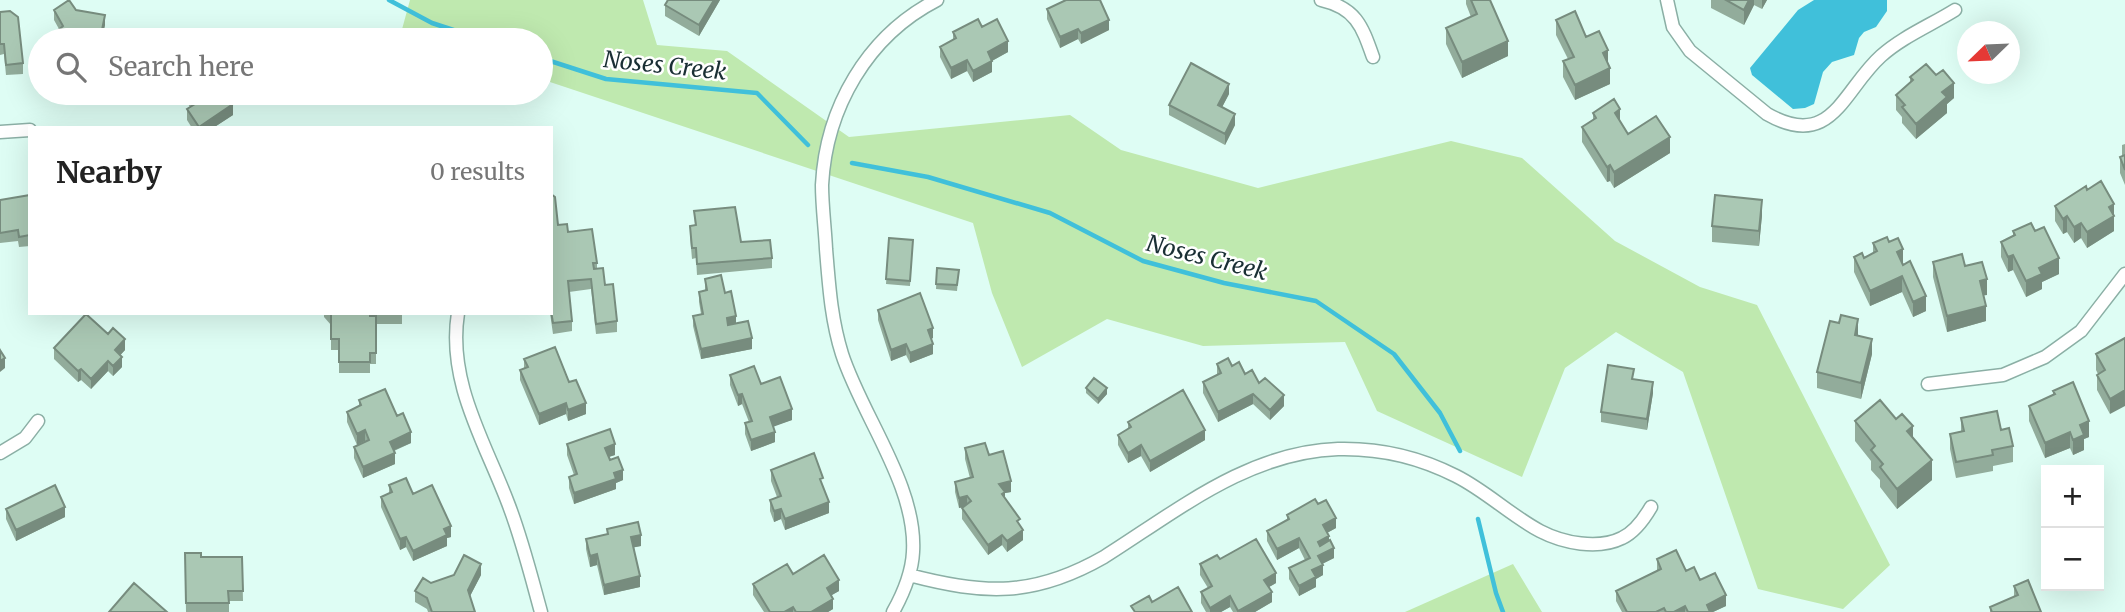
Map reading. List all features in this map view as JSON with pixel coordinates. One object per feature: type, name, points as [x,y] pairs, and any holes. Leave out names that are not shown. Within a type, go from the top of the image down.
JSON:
[{"type":"street","points":[[892,612],[909,575],[913,551],[908,507],[844,361],[833,321],[822,184],[834,122],[860,67],[873,49],[901,22],[937,0]]},
{"type":"street","points":[[1321,0],[1341,6],[1357,20],[1374,57]]},
{"type":"street","points":[[1667,0],[1673,27],[1690,51],[1767,114],[1780,122],[1801,126],[1811,125],[1832,114],[1889,49],[1955,10]]},
{"type":"street","points":[[0,132],[28,130]]},
{"type":"street","points":[[1928,384],[2003,375],[2045,357],[2081,331],[2125,274]]},
{"type":"street","points":[[458,315],[456,345],[466,402],[509,505],[541,612]]},
{"type":"street","points":[[0,453],[25,438],[38,421]]},
{"type":"street","points":[[909,575],[982,589],[1019,587],[1055,579],[1075,572],[1104,556],[1234,476],[1277,459],[1327,450],[1378,451],[1403,455],[1425,463],[1459,477],[1539,531],[1567,541],[1597,544],[1623,537],[1643,520],[1651,507]]},
{"type":"green space","points":[[410,0],[643,0],[657,45],[727,51],[849,137],[1070,115],[1121,150],[1258,188],[1451,141],[1522,158],[1615,241],[1700,287],[1757,305],[1890,565],[1843,609],[1758,589],[1683,372],[1616,332],[1565,368],[1522,477],[1377,411],[1345,342],[1203,346],[1107,319],[1022,367],[992,293],[973,223],[553,83],[553,28],[402,28]]},
{"type":"green space","points":[[1513,564],[1542,612],[1405,612]]},
{"type":"water","points":[[1814,0],[1887,0],[1887,11],[1876,27],[1864,32],[1859,38],[1854,55],[1832,62],[1823,72],[1814,104],[1793,109],[1752,75],[1750,68],[1798,10]]},
{"type":"building","points":[[69,0],[76,10],[105,15],[102,28],[61,28],[63,26],[54,10]]},
{"type":"building","points":[[668,0],[714,0],[699,25],[665,5]]},
{"type":"building","points":[[1066,0],[1100,0],[1109,20],[1081,33],[1078,29],[1060,37],[1047,9]]},
{"type":"building","points":[[1471,0],[1490,0],[1508,41],[1462,62],[1446,28],[1477,14]]},
{"type":"building","points":[[1726,0],[1749,0],[1744,10]]},
{"type":"building","points":[[10,11],[18,17],[23,63],[6,65],[4,44],[0,44],[0,12]]},
{"type":"building","points":[[1575,11],[1586,37],[1599,31],[1608,50],[1603,53],[1610,68],[1575,85],[1563,61],[1574,57],[1556,20]]},
{"type":"building","points":[[978,19],[982,27],[997,19],[1008,41],[988,52],[992,61],[973,71],[967,60],[951,68],[940,47],[956,38],[953,32]]},
{"type":"building","points":[[1191,63],[1229,84],[1218,105],[1235,114],[1225,134],[1169,105]]},
{"type":"building","points":[[1926,64],[1936,75],[1943,70],[1954,83],[1942,92],[1947,97],[1916,124],[1896,95],[1913,80],[1910,77]]},
{"type":"building","points":[[1614,99],[1620,109],[1615,113],[1628,134],[1656,116],[1670,137],[1614,172],[1610,165],[1607,167],[1582,127],[1596,118],[1593,113]]},
{"type":"building","points":[[193,105],[232,105],[200,126],[187,109]]},
{"type":"building","points":[[2125,155],[2125,170],[2120,157]]},
{"type":"building","points":[[2101,181],[2114,204],[2109,207],[2114,216],[2087,232],[2081,223],[2074,227],[2067,216],[2063,219],[2055,206],[2086,186],[2087,190]]},
{"type":"building","points":[[28,195],[28,235],[19,237],[18,230],[0,233],[0,200]]},
{"type":"building","points":[[1715,195],[1762,200],[1759,231],[1712,226]]},
{"type":"building","points":[[553,196],[558,225],[567,224],[568,232],[592,229],[597,263],[593,263],[594,269],[603,268],[605,285],[613,284],[617,321],[596,324],[591,279],[568,281],[572,321],[553,323]]},
{"type":"building","points":[[735,207],[741,242],[770,240],[772,258],[697,264],[690,226],[696,225],[694,211]]},
{"type":"building","points":[[2031,223],[2035,231],[2044,227],[2059,258],[2039,268],[2042,274],[2026,281],[2013,255],[2008,257],[2001,242],[2015,235],[2013,231]]},
{"type":"building","points":[[1887,237],[1889,242],[1898,238],[1903,249],[1897,252],[1903,265],[1910,261],[1926,296],[1913,302],[1902,276],[1870,291],[1854,257],[1862,253],[1864,258],[1877,251],[1873,243]]},
{"type":"building","points":[[889,238],[913,240],[910,281],[886,279]]},
{"type":"building","points":[[1962,254],[1965,266],[1982,262],[1987,279],[1980,281],[1986,306],[1947,316],[1933,262]]},
{"type":"building","points":[[937,268],[959,270],[957,285],[936,284]]},
{"type":"building","points":[[721,275],[725,293],[731,291],[736,316],[727,318],[728,325],[748,321],[752,338],[701,349],[693,316],[703,314],[699,292],[707,290],[705,279]]},
{"type":"building","points":[[920,293],[933,328],[928,330],[933,344],[910,353],[906,344],[891,350],[878,310]]},
{"type":"building","points":[[85,315],[108,334],[113,328],[125,339],[115,350],[122,357],[113,366],[108,361],[91,379],[81,369],[78,371],[54,348]]},
{"type":"building","points":[[331,315],[376,316],[376,353],[370,353],[370,362],[339,362],[339,339],[331,339]]},
{"type":"building","points":[[1841,315],[1858,319],[1855,335],[1872,339],[1861,383],[1817,372],[1830,321],[1839,323]]},
{"type":"building","points":[[2125,338],[2125,390],[2110,399],[2097,375],[2105,370],[2096,354]]},
{"type":"building","points":[[555,347],[569,382],[576,380],[586,403],[568,410],[566,403],[539,414],[520,370],[528,367],[524,359]]},
{"type":"building","points":[[1228,358],[1232,366],[1239,362],[1245,374],[1252,370],[1259,383],[1265,378],[1284,395],[1270,410],[1253,394],[1218,412],[1203,382],[1221,373],[1217,364]]},
{"type":"building","points":[[1608,365],[1634,369],[1632,379],[1653,382],[1647,419],[1601,412]]},
{"type":"building","points":[[754,366],[761,384],[780,377],[792,409],[770,417],[775,432],[751,440],[745,423],[752,421],[742,394],[738,395],[730,375]]},
{"type":"building","points":[[1094,378],[1107,388],[1098,399],[1086,388]]},
{"type":"building","points":[[2073,382],[2089,421],[2080,425],[2084,435],[2073,440],[2070,432],[2045,443],[2029,406]]},
{"type":"building","points":[[385,389],[397,416],[403,413],[411,432],[390,442],[395,453],[363,467],[354,447],[369,440],[365,430],[357,434],[347,412],[361,405],[359,400]]},
{"type":"building","points":[[1183,390],[1205,430],[1150,461],[1141,445],[1128,453],[1118,435],[1131,427],[1128,422]]},
{"type":"building","points":[[1880,400],[1896,419],[1902,414],[1913,426],[1907,431],[1932,460],[1897,489],[1880,467],[1883,464],[1871,450],[1875,446],[1855,421]]},
{"type":"building","points":[[1997,411],[2001,430],[2009,428],[2013,446],[1992,450],[1993,455],[1956,462],[1950,434],[1964,431],[1961,418]]},
{"type":"building","points":[[610,429],[615,444],[605,448],[610,460],[618,457],[623,470],[614,473],[616,479],[574,493],[569,477],[577,474],[567,444]]},
{"type":"building","points":[[985,443],[989,455],[1003,451],[1011,481],[999,484],[1005,492],[1002,494],[1020,519],[1017,521],[1023,530],[1007,541],[1002,535],[988,545],[962,508],[971,501],[967,496],[959,498],[955,482],[973,477],[965,448]]},
{"type":"building","points":[[814,453],[829,502],[785,519],[781,509],[774,511],[770,500],[781,496],[771,470]]},
{"type":"building","points":[[406,478],[413,494],[432,485],[451,526],[444,529],[447,535],[413,551],[406,537],[400,539],[381,497],[392,492],[389,485]]},
{"type":"building","points":[[55,485],[65,507],[16,530],[6,509]]},
{"type":"building","points":[[1315,499],[1318,504],[1326,500],[1336,518],[1323,525],[1329,536],[1318,542],[1320,546],[1330,540],[1334,548],[1318,556],[1323,565],[1312,570],[1316,577],[1299,586],[1289,568],[1310,558],[1299,538],[1277,549],[1267,531],[1289,519],[1287,515]]},
{"type":"building","points":[[638,522],[641,535],[631,537],[640,576],[604,585],[597,554],[590,556],[586,539],[608,534],[607,529]]},
{"type":"building","points":[[1256,539],[1276,573],[1264,580],[1272,592],[1238,611],[1230,596],[1210,608],[1201,592],[1212,586],[1200,564],[1217,555],[1220,559]]},
{"type":"building","points":[[1676,550],[1686,571],[1694,567],[1700,580],[1715,573],[1726,595],[1707,605],[1710,612],[1688,612],[1685,606],[1674,612],[1666,612],[1664,608],[1656,612],[1627,612],[1616,591],[1661,569],[1657,559]]},
{"type":"building","points":[[185,553],[201,553],[201,557],[242,557],[243,591],[228,591],[229,603],[186,603]]},
{"type":"building","points":[[464,555],[481,564],[468,590],[475,612],[432,612],[427,598],[415,591],[423,578],[431,583],[454,575]]},
{"type":"building","points":[[824,555],[839,580],[827,588],[833,599],[811,612],[796,612],[793,607],[784,612],[770,612],[753,584],[787,564],[793,574]]},
{"type":"building","points":[[2028,580],[2041,612],[1992,612],[1990,607],[2018,595],[2014,586]]},
{"type":"building","points":[[134,583],[167,612],[109,612]]},
{"type":"building","points":[[1178,587],[1192,612],[1135,612],[1131,606],[1149,596],[1152,602]]},
{"type":"waterway","name":"Noses Creek","points":[[389,0],[432,23],[447,28]]},
{"type":"waterway","name":"Noses Creek","points":[[553,62],[606,79],[757,93],[808,145]]},
{"type":"waterway","name":"Noses Creek","points":[[852,163],[928,177],[1050,213],[1143,261],[1224,283],[1316,301],[1394,354],[1440,413],[1460,451]]},
{"type":"waterway","name":"Noses Creek","points":[[1478,519],[1503,612]]}]
